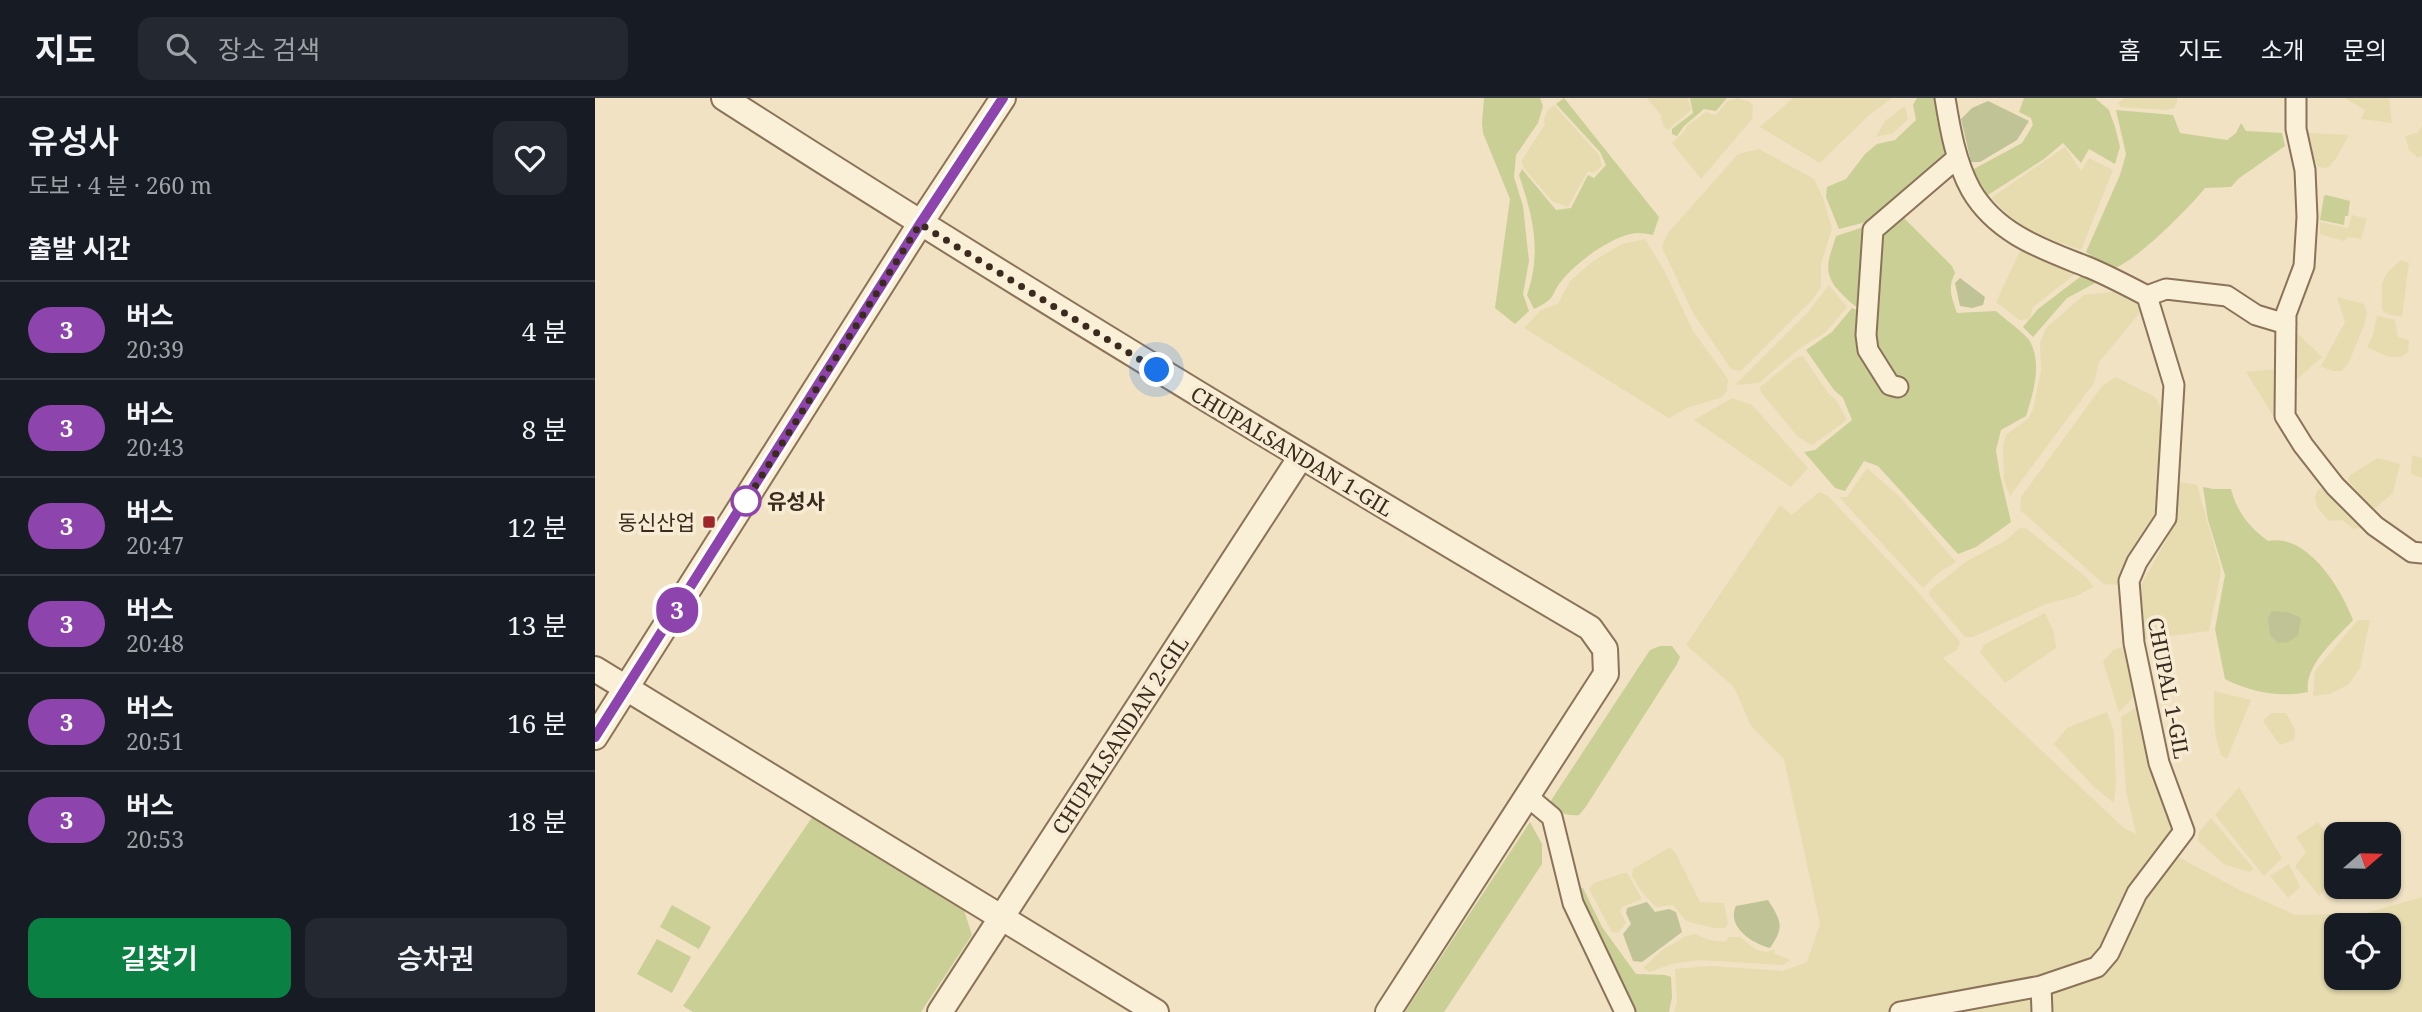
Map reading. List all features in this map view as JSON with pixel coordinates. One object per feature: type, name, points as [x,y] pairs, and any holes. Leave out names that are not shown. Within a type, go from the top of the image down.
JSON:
[{"type":"street","name":"CHUPALSANDAN 1-GIL","points":[[724,98],[920,224],[1300,458],[1590,628],[1605,649],[1606,674],[1388,1012]]},
{"type":"street","points":[[595,737],[920,224],[1003,98]]},
{"type":"street","points":[[1945,98],[1957,158],[1972,191],[1997,223],[2040,249],[2091,268],[2147,296],[2166,289],[2227,296],[2256,315],[2286,324]]},
{"type":"street","points":[[2296,98],[2296,129],[2305,170],[2307,217],[2304,267],[2286,314],[2285,416],[2303,445],[2335,486],[2375,526],[2412,552],[2422,553]]},
{"type":"street","points":[[1898,387],[1891,385],[1868,350],[1865,335],[1873,230],[1957,158]]},
{"type":"street","name":"CHUPAL 1-GIL","points":[[2041,986],[2097,967],[2109,953],[2137,892],[2183,831],[2159,763],[2134,643],[2129,580],[2137,562],[2166,518],[2174,386],[2147,296]]},
{"type":"street","name":"CHUPALSANDAN 2-GIL","points":[[940,1012],[1300,458]]},
{"type":"street","points":[[595,668],[1156,1012]]},
{"type":"street","points":[[1527,796],[1552,817],[1573,903],[1625,1012]]},
{"type":"street","points":[[1900,1012],[2041,986],[2042,1012]]},
{"type":"shaded area","points":[[1647,98],[1688,98],[1691,110],[1668,130],[1663,126],[1661,115]]},
{"type":"shaded area","points":[[1738,98],[1750,102],[1753,107],[1752,119],[1701,179],[1672,143],[1687,126],[1706,112],[1714,115],[1727,101]]},
{"type":"shaded area","points":[[1793,98],[1892,98],[1868,116],[1820,163],[1760,127]]},
{"type":"shaded area","points":[[2125,98],[2177,98],[2177,102],[2174,108],[2166,110],[2121,107],[2118,103]]},
{"type":"shaded area","points":[[2345,98],[2389,98],[2392,123],[2361,119],[2365,110]]},
{"type":"shaded area","points":[[1554,105],[1599,155],[1602,166],[1594,173],[1588,171],[1568,207],[1552,201],[1523,167],[1522,160],[1545,124],[1548,110]]},
{"type":"shaded area","points":[[1905,106],[1908,119],[1893,133],[1876,137],[1885,121]]},
{"type":"shaded area","points":[[2422,125],[2422,156],[2418,158],[2409,150],[2405,136],[2418,133]]},
{"type":"shaded area","points":[[2309,133],[2349,135],[2337,157],[2329,167],[2324,168],[2318,167],[2314,159]]},
{"type":"shaded area","points":[[2065,147],[2081,171],[2089,158],[2113,170],[2081,250],[2036,234],[2011,217],[1991,198]]},
{"type":"shaded area","points":[[1759,149],[1814,179],[1832,229],[1821,263],[1821,287],[1812,300],[1741,371],[1731,369],[1693,313],[1662,247],[1668,233],[1738,154]]},
{"type":"shaded area","points":[[2352,215],[2367,219],[2361,239],[2349,237],[2343,241],[2320,234],[2320,222],[2348,228]]},
{"type":"shaded area","points":[[1645,239],[1666,274],[1693,331],[1728,379],[1727,391],[1720,398],[1689,407],[1669,418],[1524,328],[1541,310],[1558,304],[1570,281],[1592,262],[1622,244]]},
{"type":"shaded area","points":[[2022,247],[2079,271],[2033,307],[2029,319],[2019,320],[1996,302]]},
{"type":"shaded area","points":[[2401,260],[2409,263],[2402,317],[2387,314],[2382,310],[2382,283],[2387,273]]},
{"type":"shaded area","points":[[1829,285],[1847,307],[1826,332],[1800,348],[1759,383],[1735,385],[1808,312]]},
{"type":"shaded area","points":[[2122,291],[2137,300],[2142,310],[2099,362],[2094,383],[2010,496],[2004,480],[2003,445],[2006,435],[2029,418],[2033,409],[2041,371],[2040,343],[2046,328],[2084,295]]},
{"type":"shaded area","points":[[2337,297],[2364,304],[2367,312],[2349,362],[2342,371],[2332,371],[2321,366],[2345,322]]},
{"type":"shaded area","points":[[2377,316],[2395,320],[2398,337],[2409,340],[2408,352],[2401,357],[2389,357],[2367,347]]},
{"type":"shaded area","points":[[2296,332],[2322,357],[2295,381],[2293,344]]},
{"type":"shaded area","points":[[1803,356],[1828,393],[1836,400],[1847,420],[1812,445],[1798,437],[1761,392],[1760,387],[1796,358]]},
{"type":"shaded area","points":[[2275,369],[2282,404],[2281,416],[2277,422],[2246,372]]},
{"type":"shaded area","points":[[2116,377],[2155,397],[2164,413],[2154,521],[2118,585],[2104,584],[2020,510],[2021,497],[2102,386]]},
{"type":"shaded area","points":[[1732,398],[1752,405],[1808,468],[1791,487],[1694,420]]},
{"type":"shaded area","points":[[2412,455],[2422,458],[2422,478],[2411,474]]},
{"type":"shaded area","points":[[2378,458],[2400,464],[2393,493],[2373,510],[2348,480],[2350,475]]},
{"type":"shaded area","points":[[1867,468],[1900,497],[1956,562],[1938,573],[1923,588],[1839,497],[1847,497]]},
{"type":"shaded area","points":[[2175,481],[2197,485],[2221,570],[2218,587],[2209,631],[2145,639],[2141,585],[2168,537]]},
{"type":"shaded area","points":[[2324,486],[2365,526],[2354,529],[2342,520],[2327,519],[2317,507],[2315,498],[2317,491]]},
{"type":"shaded area","points":[[1819,492],[1828,496],[1918,592],[1960,642],[1957,650],[1943,658],[2124,828],[2136,834],[2126,791],[2121,717],[2141,704],[2177,830],[2163,849],[2238,889],[2295,915],[2324,914],[2324,990],[2401,990],[2401,913],[2366,913],[2422,897],[2422,1012],[1674,1012],[1677,1002],[1675,969],[1710,966],[1783,971],[1807,962],[1820,924],[1784,759],[1751,726],[1734,687],[1686,645],[1780,505],[1792,515]]},
{"type":"shaded area","points":[[2020,528],[2027,529],[2087,578],[2093,587],[2076,596],[2046,604],[1973,637],[1965,637],[1929,595],[1930,590],[1967,561],[2005,541]]},
{"type":"shaded area","points":[[2045,613],[2054,633],[2056,648],[2005,683],[1980,652],[1985,644]]},
{"type":"shaded area","points":[[2358,620],[2370,620],[2360,668],[2348,685],[2329,694],[2313,696],[2315,671]]},
{"type":"shaded area","points":[[2126,646],[2135,696],[2119,712],[2103,662],[2113,650]]},
{"type":"shaded area","points":[[2214,691],[2251,700],[2227,759],[2221,755],[2216,738]]},
{"type":"shaded area","points":[[2107,712],[2114,731],[2114,803],[2094,787],[2054,744],[2067,728]]},
{"type":"shaded area","points":[[2271,713],[2286,713],[2295,729],[2294,740],[2280,745],[2263,721]]},
{"type":"shaded area","points":[[2239,787],[2282,858],[2264,876],[2215,815]]},
{"type":"shaded area","points":[[2211,818],[2254,869],[2249,872],[2224,864],[2198,841],[2199,832]]},
{"type":"shaded area","points":[[2318,822],[2324,830],[2324,890],[2319,896],[2295,866],[2306,852],[2296,837]]},
{"type":"shaded area","points":[[1670,847],[1700,902],[1724,903],[1728,923],[1725,928],[1686,921],[1673,905],[1656,907],[1641,891],[1632,876],[1633,869]]},
{"type":"shaded area","points":[[2289,864],[2300,887],[2288,898],[2270,876]]},
{"type":"shaded area","points":[[1627,873],[1642,899],[1622,907],[1620,911],[1626,923],[1618,933],[1612,932],[1589,889],[1594,883]]},
{"type":"shaded area","points":[[1695,934],[1709,940],[1725,942],[1729,937],[1740,937],[1756,950],[1767,952],[1775,949],[1774,953],[1790,960],[1783,965],[1699,960],[1671,964],[1650,972],[1643,968],[1661,951],[1686,936]]},
{"type":"green space","points":[[1484,98],[1540,98],[1543,106],[1538,123],[1516,155],[1514,177],[1523,206],[1529,261],[1523,294],[1529,311],[1515,324],[1495,308],[1510,199],[1483,133]]},
{"type":"green space","points":[[1564,98],[1659,217],[1653,235],[1628,235],[1597,250],[1569,272],[1550,299],[1534,309],[1527,295],[1534,264],[1534,234],[1519,175],[1522,169],[1556,210],[1571,208],[1588,175],[1594,178],[1606,165],[1600,152],[1556,104]]},
{"type":"green space","points":[[1690,98],[1727,98],[1716,111],[1704,109],[1684,126],[1677,136],[1672,134],[1672,129],[1693,113]]},
{"type":"green space","points":[[1917,98],[1935,98],[1946,149],[1941,163],[1870,221],[1839,229],[1826,197],[1827,187],[1846,179],[1865,154],[1877,144],[1895,140],[1916,120],[1913,105]]},
{"type":"green space","points":[[2024,98],[2095,98],[2109,110],[2115,127],[2120,147],[2115,164],[2089,149],[2081,163],[2063,143],[2044,159],[1988,195],[1972,170],[2022,143],[2033,125],[2031,118],[2019,112]]},
{"type":"green space","points":[[1988,101],[2029,121],[2017,140],[1980,162],[1971,162],[1961,119],[1972,108]]},
{"type":"green space","points":[[2116,110],[2173,115],[2180,133],[2227,140],[2236,133],[2241,123],[2246,131],[2282,133],[2285,146],[2238,179],[2231,187],[2205,188],[2174,222],[2145,248],[2109,270],[2086,252],[2120,175],[2126,154]]},
{"type":"green space","points":[[2326,195],[2350,201],[2344,225],[2320,220]]},
{"type":"green space","points":[[1902,216],[1952,266],[1955,273],[1951,293],[1957,313],[1996,311],[2029,340],[2035,358],[2035,378],[2026,416],[2001,430],[1996,450],[2011,522],[1976,547],[1958,554],[1878,466],[1864,461],[1845,491],[1835,488],[1804,452],[1815,450],[1852,420],[1843,398],[1834,390],[1806,350],[1832,332],[1852,308],[1862,312],[1881,235]]},
{"type":"green space","points":[[1867,226],[1860,309],[1833,283],[1828,264],[1836,236]]},
{"type":"green space","points":[[2084,274],[2097,282],[2067,298],[2033,337],[2023,327],[2038,309]]},
{"type":"green space","points":[[1960,278],[1985,297],[1983,305],[1972,308],[1960,306],[1955,283]]},
{"type":"green space","points":[[2203,487],[2231,489],[2240,512],[2255,530],[2268,541],[2296,545],[2309,554],[2331,579],[2348,607],[2353,620],[2316,662],[2308,682],[2308,692],[2265,693],[2225,679],[2215,629],[2225,575],[2208,520]]},
{"type":"green space","points":[[2272,611],[2287,612],[2301,618],[2298,636],[2288,642],[2278,643],[2270,635],[2268,618]]},
{"type":"green space","points":[[1660,646],[1672,646],[1680,657],[1677,664],[1585,808],[1579,815],[1559,811],[1550,802],[1650,650]]},
{"type":"green space","points":[[813,816],[963,907],[972,935],[921,1012],[693,1012],[683,1006]]},
{"type":"green space","points":[[1530,822],[1542,844],[1542,864],[1444,1012],[1405,1012]]},
{"type":"green space","points":[[1583,888],[1602,927],[1636,974],[1671,977],[1672,997],[1669,1012],[1631,1012],[1589,921],[1578,889]]},
{"type":"green space","points":[[1768,900],[1779,924],[1778,934],[1770,948],[1756,943],[1743,933],[1734,914],[1736,906]]},
{"type":"green space","points":[[1647,902],[1655,912],[1669,909],[1676,912],[1682,932],[1642,962],[1633,961],[1623,934],[1631,924],[1626,913],[1627,908]]},
{"type":"green space","points":[[672,905],[711,927],[699,949],[660,927]]},
{"type":"green space","points":[[657,939],[691,957],[672,993],[637,974]]},
{"type":"bus line","name":"3","points":[[595,737],[920,224],[1003,98]]},
{"type":"place","name":"유성사","points":[[746,501]]},
{"type":"place","name":"동신산업","points":[[709,522]]},
{"type":"route","points":[[746,501],[744,504],[920,224],[1157,370]]}]
